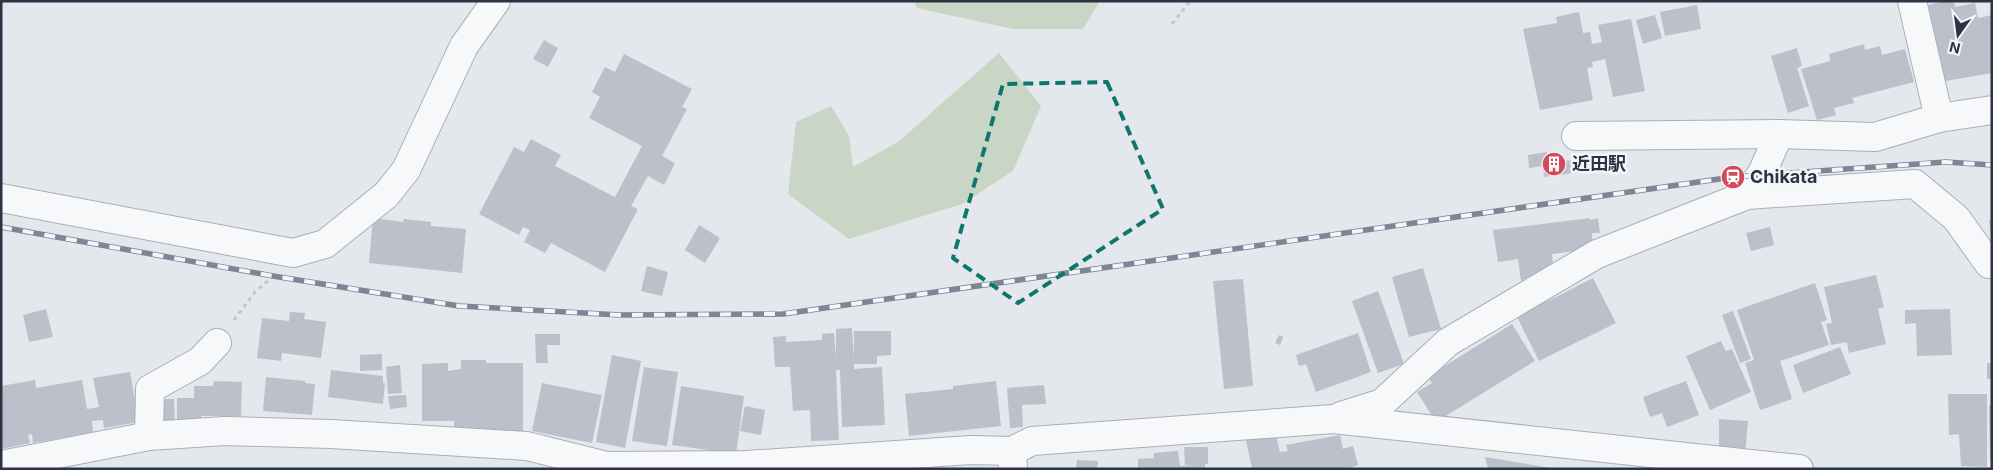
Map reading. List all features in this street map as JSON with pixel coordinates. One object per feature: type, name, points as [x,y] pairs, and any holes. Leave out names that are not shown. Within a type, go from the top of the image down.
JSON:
[{"type":"street","points":[[1,198],[293,253],[325,244],[386,195],[406,170],[464,46],[496,1]]},
{"type":"street","points":[[1912,1],[1939,118]]},
{"type":"street","points":[[1576,136],[1779,134],[1875,137],[1939,118],[1992,110]]},
{"type":"street","points":[[1748,195],[1762,174],[1779,134]]},
{"type":"street","points":[[1333,419],[1382,403],[1448,342],[1598,254],[1748,195],[1915,184],[1956,218],[1989,264]]},
{"type":"street","points":[[150,436],[150,389],[200,360],[217,343]]},
{"type":"street","points":[[1,465],[150,436],[225,430],[331,434],[527,446],[606,467],[746,465],[971,450],[1012,460],[1032,442],[1333,419],[1799,469]]},
{"type":"path","points":[[1172,24],[1190,1]]},
{"type":"path","points":[[217,343],[255,292],[273,276],[293,253]]},
{"type":"highlighted area","points":[[1107,82],[1163,209],[1018,303],[953,258],[1003,84]]},
{"type":"green space","points":[[914,1],[1100,1],[1083,29],[1013,29],[917,8]]},
{"type":"green space","points":[[999,53],[1041,106],[1013,171],[962,204],[849,239],[788,194],[796,122],[831,106],[849,136],[853,167],[898,142]]},
{"type":"building","points":[[1954,1],[1955,7],[1975,3],[1978,18],[1992,15],[1992,73],[1940,82],[1924,6]]},
{"type":"building","points":[[1697,5],[1701,29],[1665,36],[1660,12]]},
{"type":"building","points":[[1579,12],[1583,33],[1590,32],[1592,44],[1602,42],[1598,25],[1631,19],[1645,91],[1613,97],[1605,59],[1592,62],[1593,67],[1587,68],[1593,100],[1540,110],[1523,29],[1557,23],[1556,17]]},
{"type":"building","points":[[1655,15],[1662,38],[1643,44],[1636,20]]},
{"type":"building","points":[[544,40],[558,48],[548,67],[533,59]]},
{"type":"building","points":[[1864,44],[1865,50],[1880,46],[1882,55],[1905,49],[1914,82],[1852,98],[1854,103],[1834,108],[1836,115],[1817,120],[1801,69],[1830,61],[1829,54]]},
{"type":"building","points":[[1797,48],[1802,66],[1797,68],[1809,106],[1788,113],[1771,56]]},
{"type":"building","points":[[624,54],[692,89],[682,107],[687,109],[662,156],[675,163],[664,185],[648,176],[631,206],[638,209],[605,272],[551,243],[545,253],[524,242],[530,230],[523,227],[519,235],[479,214],[514,147],[524,152],[531,139],[561,155],[555,166],[615,197],[642,146],[589,118],[600,97],[592,92],[605,67],[615,72]]},
{"type":"building","name":"近田駅","points":[[1547,152],[1549,163],[1579,159],[1581,172],[1544,177],[1543,166],[1529,168],[1528,155]]},
{"type":"building","points":[[373,218],[403,222],[404,219],[431,222],[431,226],[466,229],[462,273],[369,263]]},
{"type":"building","points":[[1590,218],[1590,220],[1598,218],[1600,233],[1592,233],[1593,245],[1585,250],[1552,254],[1553,265],[1521,281],[1518,259],[1498,262],[1493,230]]},
{"type":"building","points":[[1989,220],[1992,220],[1992,233],[1991,233]]},
{"type":"building","points":[[699,225],[720,238],[705,263],[685,250]]},
{"type":"building","points":[[1770,227],[1774,245],[1751,251],[1746,233]]},
{"type":"building","points":[[647,266],[668,272],[662,296],[641,291]]},
{"type":"building","points":[[1423,268],[1441,329],[1409,337],[1392,277]]},
{"type":"building","points":[[1876,275],[1884,307],[1878,309],[1886,344],[1849,353],[1847,342],[1831,345],[1826,324],[1832,323],[1824,287]]},
{"type":"building","points":[[1593,278],[1616,323],[1539,361],[1515,313],[1544,298],[1546,302]]},
{"type":"building","points":[[1243,279],[1253,386],[1224,389],[1213,281]]},
{"type":"building","points":[[1815,283],[1827,320],[1821,322],[1829,345],[1780,361],[1792,399],[1760,410],[1745,363],[1754,360],[1737,310]]},
{"type":"building","points":[[1378,291],[1404,364],[1378,373],[1352,301]]},
{"type":"building","points":[[46,309],[53,337],[29,342],[23,315]]},
{"type":"building","points":[[1950,309],[1952,355],[1917,356],[1916,323],[1905,324],[1905,310]]},
{"type":"building","points":[[1733,311],[1751,359],[1740,363],[1722,315]]},
{"type":"building","points":[[290,312],[305,313],[304,319],[326,322],[321,358],[282,353],[281,361],[257,358],[262,318],[289,321]]},
{"type":"building","points":[[1512,324],[1535,361],[1436,422],[1417,392],[1432,383],[1427,377]]},
{"type":"building","points":[[852,328],[854,359],[854,331],[891,331],[891,355],[877,356],[877,364],[854,364],[854,369],[882,367],[885,425],[842,427],[840,370],[836,370],[839,440],[811,441],[810,410],[793,411],[790,367],[775,367],[773,337],[786,336],[786,342],[822,340],[822,334],[834,333],[836,358],[836,329]]},
{"type":"building","points":[[1358,333],[1371,372],[1316,392],[1306,364],[1299,366],[1296,355]]},
{"type":"building","points":[[535,334],[560,334],[560,345],[547,345],[548,363],[536,363]]},
{"type":"building","points":[[1279,335],[1283,337],[1280,345],[1275,343]]},
{"type":"building","points":[[1721,341],[1726,351],[1732,349],[1751,392],[1710,410],[1686,356]]},
{"type":"building","points":[[1840,347],[1851,374],[1803,393],[1793,365]]},
{"type":"building","points":[[382,354],[382,370],[360,371],[360,355]]},
{"type":"building","points":[[612,355],[641,361],[625,448],[596,442]]},
{"type":"building","points":[[461,360],[486,360],[486,363],[523,363],[523,432],[454,432],[454,421],[422,421],[422,364],[448,363],[448,371],[461,369]]},
{"type":"building","points":[[1987,363],[1992,363],[1992,379],[1987,379]]},
{"type":"building","points":[[400,365],[402,393],[388,394],[386,367]]},
{"type":"building","points":[[644,367],[678,372],[667,446],[632,441]]},
{"type":"building","points":[[331,370],[383,376],[383,383],[385,383],[383,404],[328,397]]},
{"type":"building","points":[[130,372],[139,422],[104,428],[103,420],[92,421],[93,432],[33,443],[32,434],[28,435],[30,443],[1,449],[1,386],[35,380],[36,388],[82,380],[87,409],[99,407],[93,378]]},
{"type":"building","points":[[266,377],[305,381],[305,383],[315,384],[312,415],[263,411]]},
{"type":"building","points":[[214,381],[242,382],[241,416],[201,416],[201,423],[177,422],[177,398],[194,398],[194,386],[213,386]]},
{"type":"building","points":[[996,381],[1001,426],[909,436],[905,394],[953,389],[953,386]]},
{"type":"building","points":[[1686,381],[1699,415],[1667,427],[1662,413],[1650,417],[1643,397]]},
{"type":"building","points":[[542,383],[602,395],[592,443],[532,431]]},
{"type":"building","points":[[1044,385],[1046,404],[1022,405],[1023,427],[1010,428],[1007,388]]},
{"type":"building","points":[[681,386],[744,396],[736,454],[672,445]]},
{"type":"building","points":[[1948,394],[1987,394],[1987,467],[1961,466],[1959,434],[1949,435]]},
{"type":"building","points":[[406,395],[407,407],[390,409],[388,396]]},
{"type":"building","points":[[160,399],[174,399],[175,423],[161,423]]},
{"type":"building","points":[[1989,405],[1992,405],[1992,459],[1990,459]]},
{"type":"building","points":[[745,406],[765,410],[761,435],[740,431]]},
{"type":"building","points":[[1719,419],[1748,421],[1745,455],[1719,453]]},
{"type":"building","points":[[1340,435],[1343,449],[1353,446],[1358,465],[1347,469],[1252,469],[1246,440],[1276,436],[1280,452],[1288,451],[1286,445]]},
{"type":"building","points":[[1184,447],[1208,447],[1208,464],[1205,464],[1205,469],[1138,469],[1138,459],[1154,458],[1154,453],[1178,451],[1180,466],[1198,465],[1185,465]]},
{"type":"building","points":[[1485,457],[1551,468],[1551,469],[1488,469]]},
{"type":"building","points":[[1077,460],[1098,461],[1097,469],[1076,469]]},
{"type":"railway","points":[[1,227],[273,276],[459,306],[620,315],[783,314],[1733,177],[1946,162],[1992,165]]},
{"type":"place","name":"近田駅","points":[[1554,164]]},
{"type":"place","name":"Chikata","points":[[1733,177]]}]
